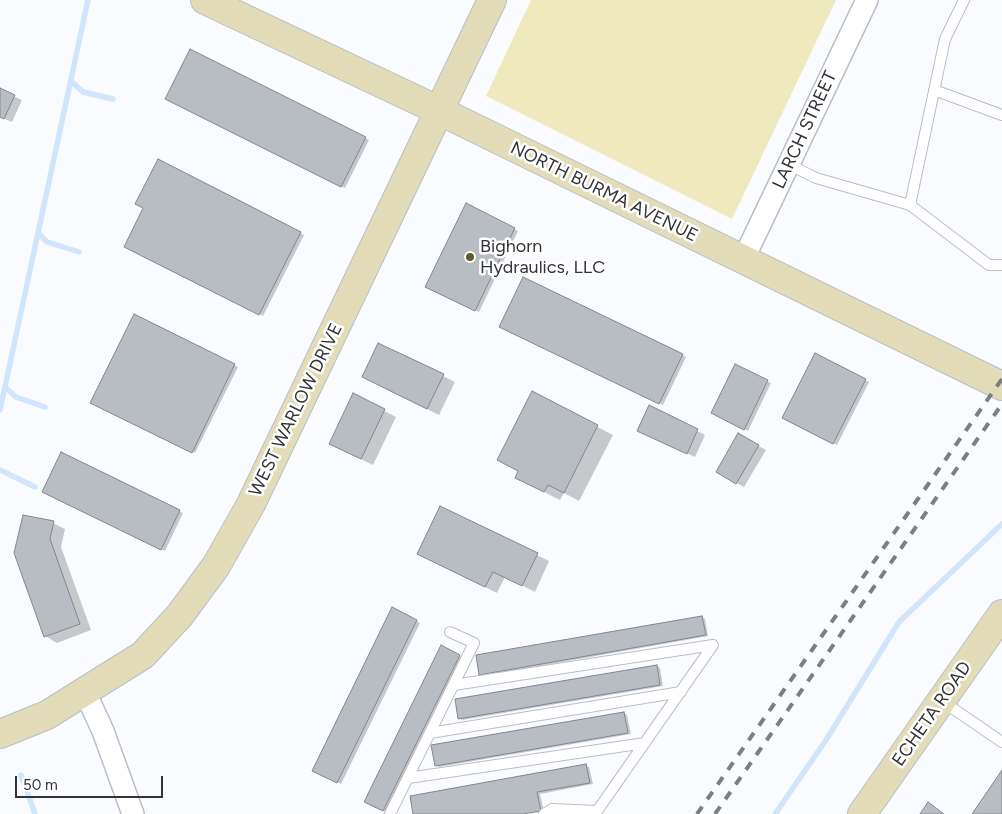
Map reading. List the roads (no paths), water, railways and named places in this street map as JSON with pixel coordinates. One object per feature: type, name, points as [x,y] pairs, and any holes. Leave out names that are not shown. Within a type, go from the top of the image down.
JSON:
[{"type":"street","name":"NORTH BURMA AVENUE","points":[[205,0],[440,111],[1002,386]]},
{"type":"street","name":"WEST WARLOW DRIVE","points":[[0,734],[47,715],[143,655],[180,615],[216,566],[251,504],[492,0]]},
{"type":"street","name":"LARCH STREET","points":[[743,260],[867,0]]},
{"type":"street","name":"ECHETA ROAD","points":[[862,814],[1002,614]]},
{"type":"street","points":[[85,692],[103,731],[133,814]]},
{"type":"lane","points":[[910,205],[945,39],[964,0]]},
{"type":"lane","points":[[934,90],[1002,114]]},
{"type":"lane","points":[[788,164],[816,178],[910,205],[989,265],[1002,265]]},
{"type":"lane","points":[[390,814],[474,643],[450,632]]},
{"type":"lane","points":[[454,685],[713,645],[596,813],[552,809],[544,814]]},
{"type":"lane","points":[[430,733],[681,692]]},
{"type":"lane","points":[[941,701],[1002,742]]},
{"type":"lane","points":[[408,778],[645,743]]},
{"type":"waterway","points":[[0,410],[88,0]]},
{"type":"waterway","points":[[71,81],[83,92],[113,99]]},
{"type":"waterway","points":[[38,233],[47,242],[79,252]]},
{"type":"waterway","points":[[5,387],[16,397],[45,407]]},
{"type":"waterway","points":[[0,470],[35,487]]},
{"type":"waterway","points":[[775,814],[826,740],[899,622],[1002,524]]},
{"type":"waterway","points":[[21,775],[35,814]]},
{"type":"railway","points":[[697,814],[1002,379]]},
{"type":"railway","points":[[715,814],[1002,404]]},
{"type":"place","name":"Bighorn Hydraulics, LLC","points":[[470,257]]}]
